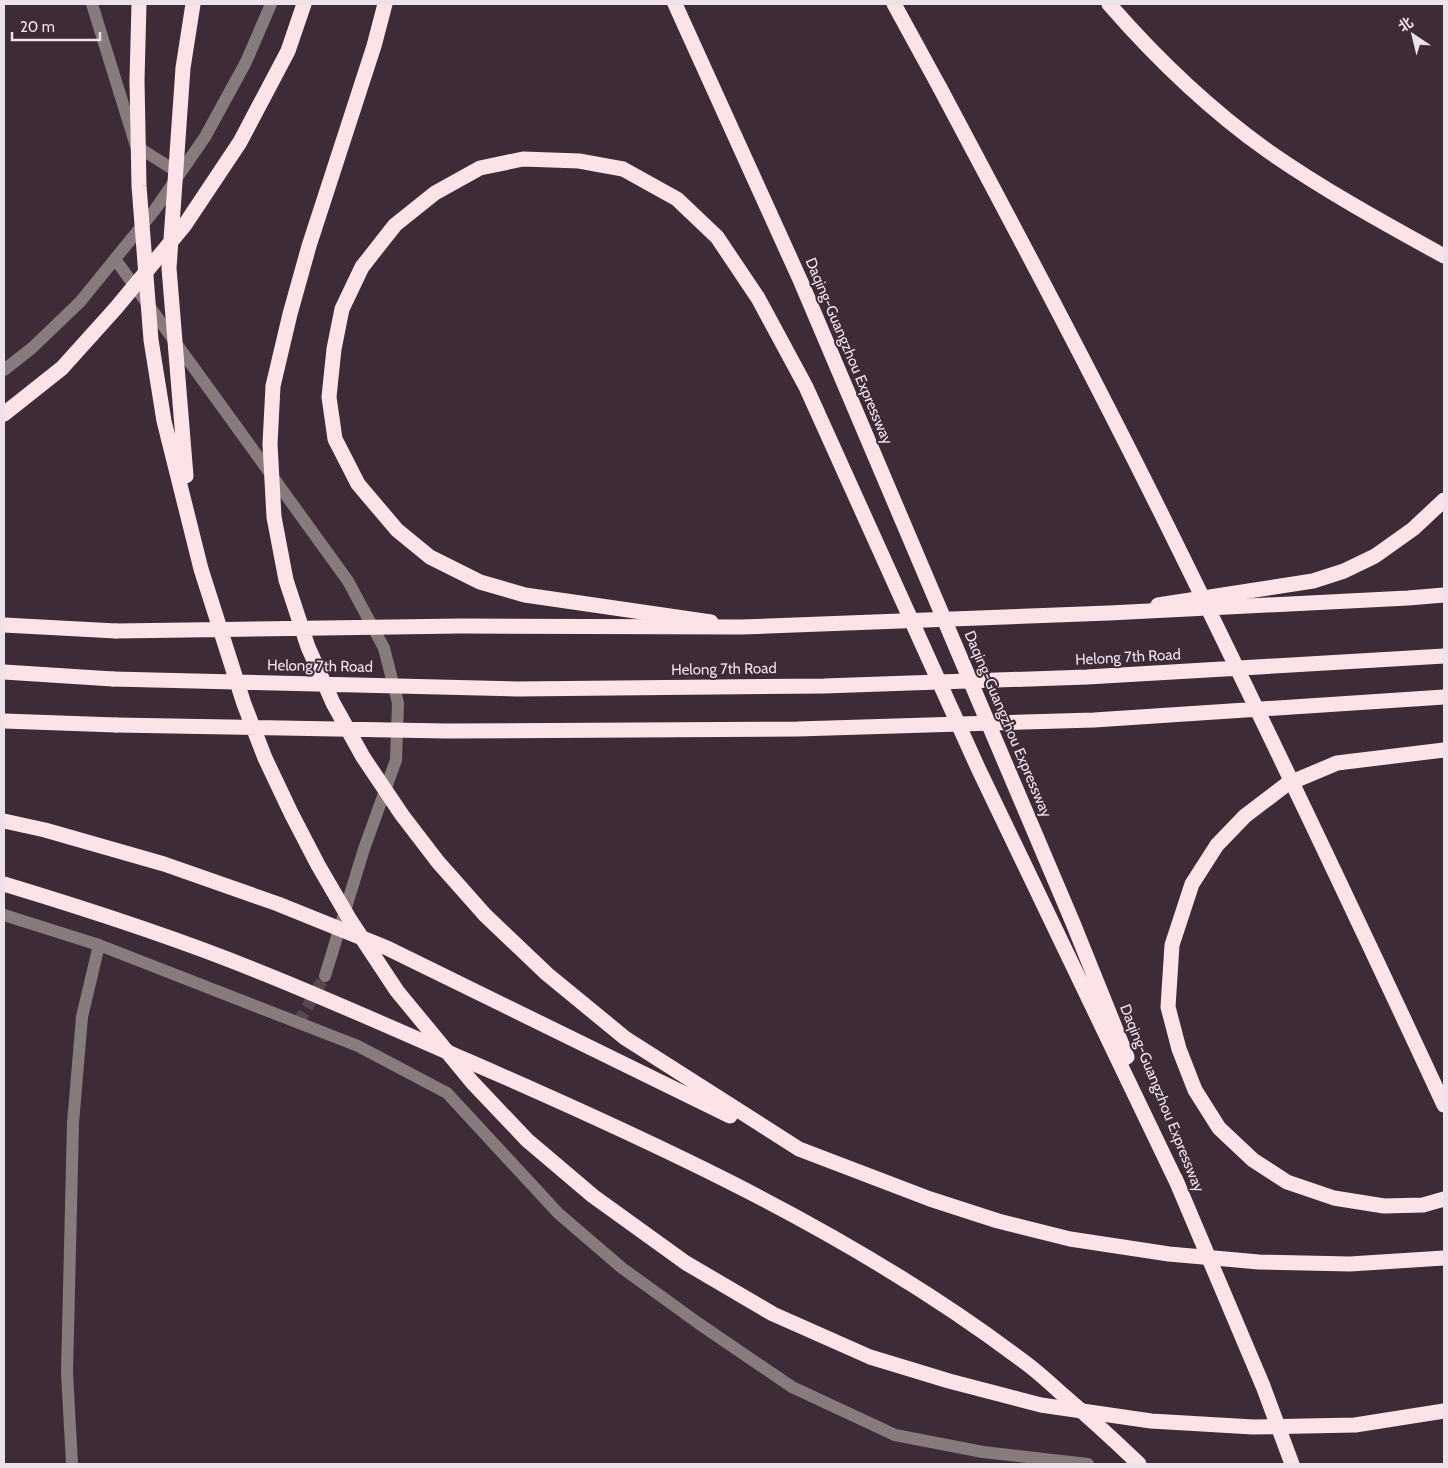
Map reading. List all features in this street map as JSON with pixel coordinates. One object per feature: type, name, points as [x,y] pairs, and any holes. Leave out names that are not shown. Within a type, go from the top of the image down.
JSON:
[{"type":"highway","points":[[139,4],[137,80],[139,186],[151,340],[164,422],[189,515],[201,569],[251,722],[265,758],[291,813],[350,920],[397,991],[472,1082],[527,1140],[593,1196],[686,1263],[773,1314],[870,1356],[949,1382],[1041,1405],[1152,1421],[1253,1427],[1355,1425],[1444,1411]]},
{"type":"highway","points":[[189,515],[169,268],[182,68],[193,4]]},
{"type":"highway","points":[[4,414],[62,368],[116,308],[184,226],[240,142],[288,51],[304,4]]},
{"type":"highway","points":[[385,4],[374,46],[308,246],[273,386],[270,444],[274,517],[286,580],[308,648],[333,704],[363,757],[402,815],[438,862],[485,914],[547,974],[625,1038],[799,1149]]},
{"type":"highway","name":"Daqing-Guangzhou Expressway","points":[[675,4],[809,300],[1073,922],[1179,1187],[1263,1386],[1292,1464]]},
{"type":"highway","points":[[894,4],[1030,258],[1160,512],[1312,825],[1444,1105]]},
{"type":"highway","points":[[1109,4],[1194,92],[1267,150],[1358,209],[1444,256]]},
{"type":"highway","points":[[1116,4],[1134,32]]},
{"type":"highway","points":[[742,627],[525,595],[480,582],[430,557],[397,530],[358,484],[334,439],[329,397],[334,348],[342,309],[362,267],[395,225],[435,193],[480,168],[523,158],[579,161],[623,169],[677,199],[717,237],[758,298],[806,387],[978,768],[1179,1187]]},
{"type":"highway","points":[[1109,613],[1313,581],[1375,556],[1412,529],[1444,500]]},
{"type":"highway","points":[[4,625],[116,631],[461,626],[742,627],[1109,613],[1408,598],[1444,594]]},
{"type":"highway","name":"Helong 7th Road","points":[[4,672],[113,679],[517,689],[824,686],[1087,677],[1444,656]]},
{"type":"highway","points":[[4,721],[446,731],[797,729],[1094,720],[1444,697]]},
{"type":"highway","points":[[1444,750],[1337,763],[1287,784],[1245,816],[1217,845],[1192,884],[1172,945],[1168,1007],[1179,1049],[1195,1090],[1219,1128],[1253,1160],[1287,1182],[1334,1198],[1384,1206],[1423,1205],[1444,1199]]},
{"type":"highway","points":[[4,821],[45,830],[164,864],[278,904],[387,948],[799,1149],[930,1199],[998,1220],[1070,1239],[1169,1254],[1259,1262],[1350,1264],[1444,1258]]},
{"type":"highway","points":[[4,884],[173,939],[261,972],[532,1089],[667,1150],[854,1250],[944,1305],[1025,1362],[1109,1434],[1139,1464]]},
{"type":"highway","points":[[1263,1386],[1301,1464]]},
{"type":"street","points":[[92,4],[136,146],[180,173]]},
{"type":"street","points":[[4,370],[32,348],[80,302],[154,210],[205,137],[241,70],[271,4]]},
{"type":"street","points":[[115,259],[348,581],[384,648],[398,703],[396,760],[364,849],[325,976]]},
{"type":"street","points":[[4,915],[99,945],[358,1046],[447,1093],[558,1213],[622,1268],[698,1324],[792,1387],[895,1436],[983,1452],[1088,1464]]},
{"type":"street","points":[[72,1464],[67,1373],[73,1123],[82,1017],[99,945]]},
{"type":"tunnel","points":[[298,1023],[325,976]]}]
